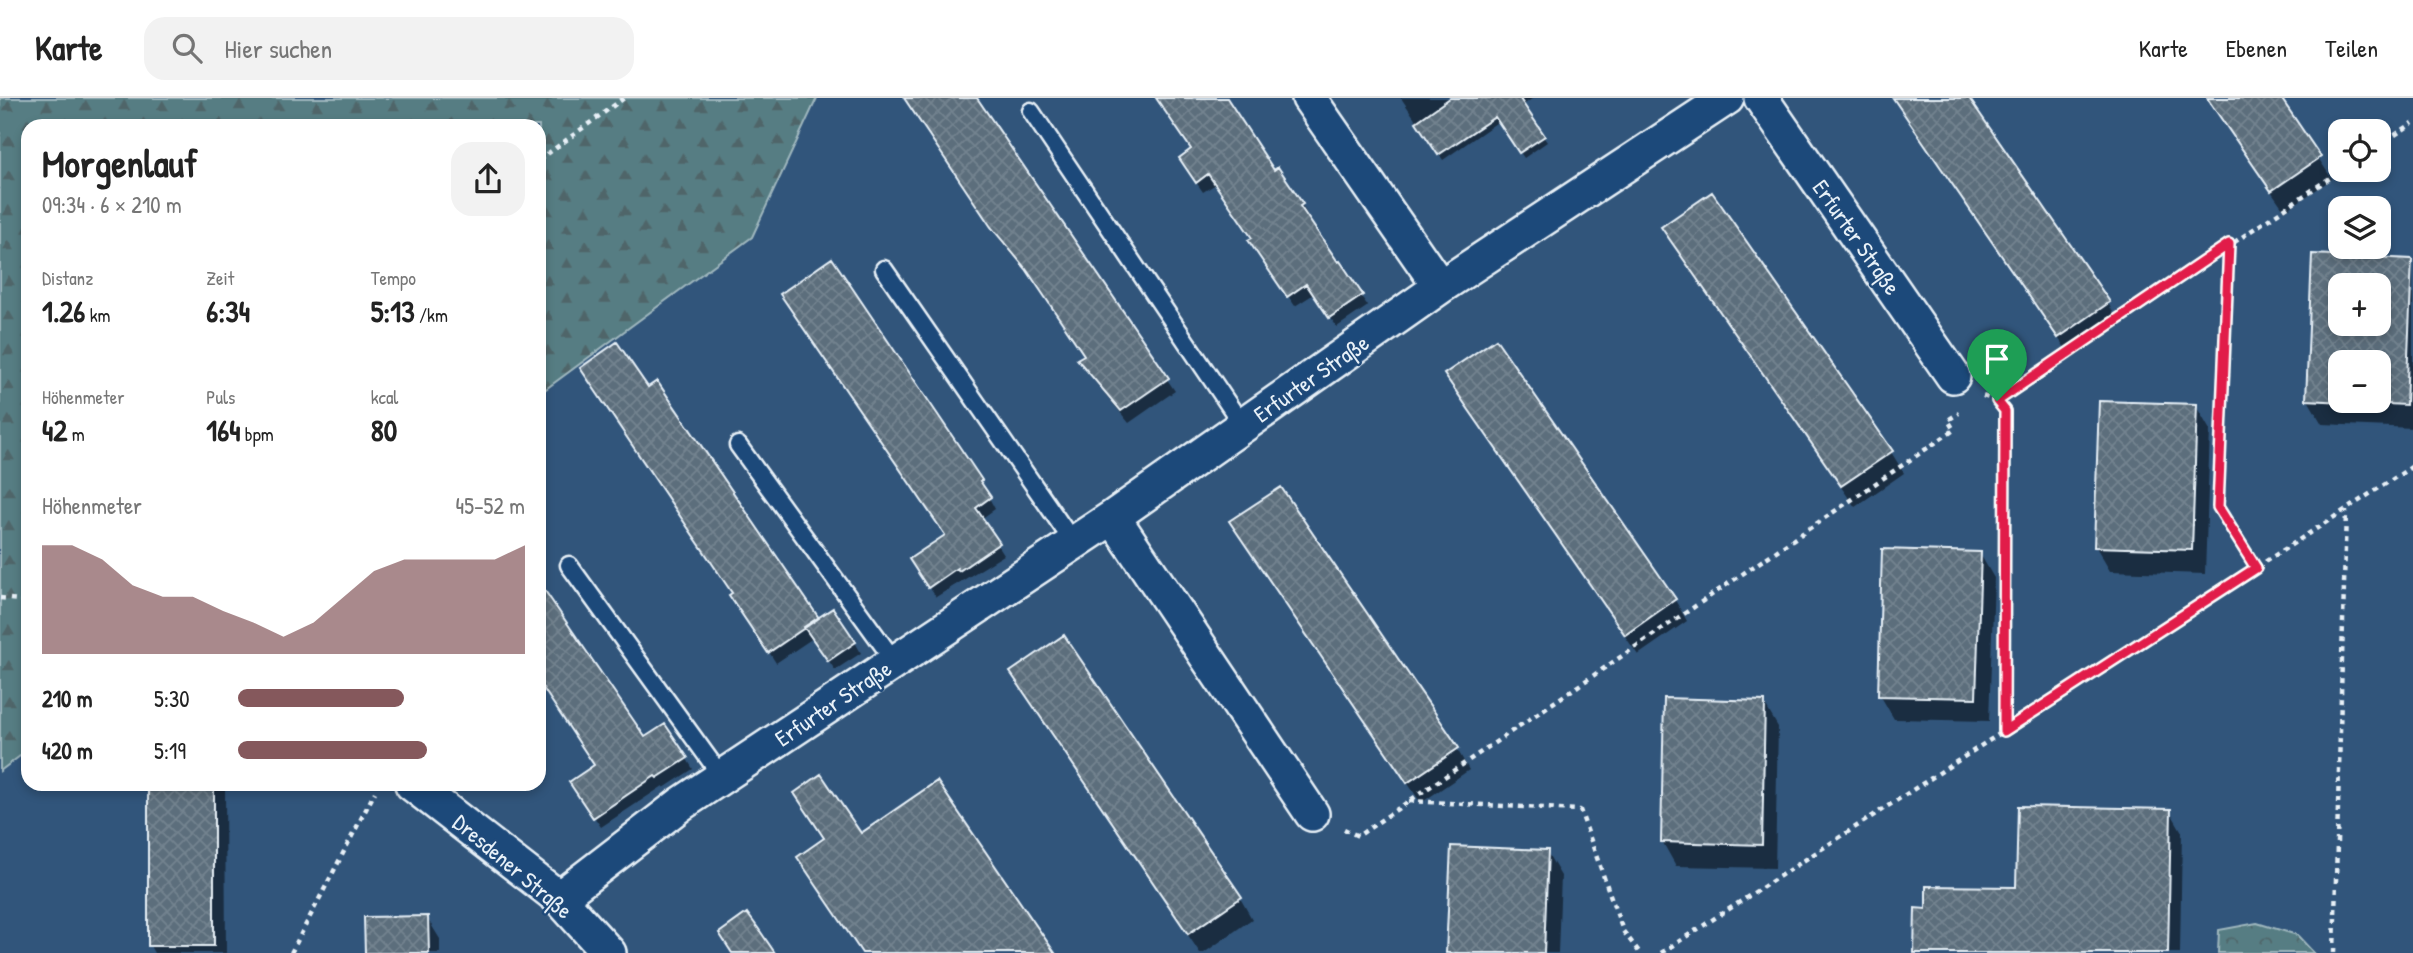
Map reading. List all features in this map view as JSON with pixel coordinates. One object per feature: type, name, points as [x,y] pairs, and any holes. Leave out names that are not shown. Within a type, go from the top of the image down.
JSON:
[{"type":"street","points":[[1309,98],[1440,288]]},
{"type":"street","name":"Erfurter Straße","points":[[559,898],[681,804],[1113,517],[1440,288],[1727,98]]},
{"type":"street","name":"Erfurter Straße","points":[[1761,98],[1953,376]]},
{"type":"street","points":[[1113,517],[1312,814]]},
{"type":"street","name":"Dresdener Straße","points":[[421,791],[559,898],[609,953]]},
{"type":"lane","points":[[1031,111],[1243,426]]},
{"type":"lane","points":[[884,269],[1073,542]]},
{"type":"lane","points":[[738,445],[895,662]]},
{"type":"lane","points":[[569,565],[722,777]]},
{"type":"path","points":[[546,155],[624,98]]},
{"type":"path","points":[[2391,137],[2413,123]]},
{"type":"path","points":[[1997,401],[2328,179]]},
{"type":"path","points":[[2229,244],[2218,507],[2256,568]]},
{"type":"path","points":[[1975,402],[1984,396],[1997,401],[2005,411],[2004,731]]},
{"type":"path","points":[[1312,814],[1358,836],[1954,430],[1948,420],[1966,408]]},
{"type":"path","points":[[1661,953],[2413,467]]},
{"type":"path","points":[[2334,953],[2346,510]]},
{"type":"path","points":[[0,598],[21,600]]},
{"type":"path","points":[[291,953],[375,791]]},
{"type":"path","points":[[1409,801],[1580,810],[1623,931],[1640,953]]},
{"type":"green space","points":[[0,98],[817,98],[752,237],[546,389],[546,119],[21,119],[21,755],[0,771]]},
{"type":"green space","points":[[2257,923],[2297,935],[2314,953],[2218,953],[2219,930]]},
{"type":"building","points":[[904,98],[977,98],[1169,378],[1121,411],[1077,359],[1084,355],[1026,269],[991,227]]},
{"type":"building","points":[[1156,98],[1227,98],[1274,170],[1278,167],[1303,204],[1300,206],[1363,295],[1329,318],[1306,284],[1287,297],[1248,240],[1252,238],[1208,174],[1196,183],[1179,158],[1191,149]]},
{"type":"building","points":[[1450,98],[1522,98],[1520,99],[1545,136],[1519,153],[1495,117],[1438,155],[1416,122]]},
{"type":"building","points":[[1893,98],[1969,98],[2110,302],[2058,338]]},
{"type":"building","points":[[2207,98],[2281,98],[2321,157],[2271,191]]},
{"type":"building","points":[[1712,192],[1893,451],[1841,486],[1661,227]]},
{"type":"building","points":[[2312,254],[2328,255],[2328,259],[2412,259],[2406,405],[2391,404],[2391,350],[2328,350],[2328,401],[2306,400]]},
{"type":"building","points":[[832,258],[991,497],[976,508],[1000,543],[928,588],[909,559],[945,535],[780,294]]},
{"type":"building","points":[[1496,339],[1676,599],[1625,635],[1444,374]]},
{"type":"building","points":[[617,342],[648,387],[657,381],[819,618],[768,653],[729,595],[732,593],[580,368]]},
{"type":"building","points":[[2099,401],[2197,404],[2192,550],[2094,547]]},
{"type":"building","points":[[1281,487],[1459,748],[1407,783],[1229,521]]},
{"type":"building","points":[[1882,549],[1981,552],[1976,698],[1878,696]]},
{"type":"building","points":[[546,592],[645,737],[665,724],[688,758],[657,778],[655,776],[593,818],[569,782],[594,765],[546,693]]},
{"type":"building","points":[[833,608],[856,642],[828,661],[804,627]]},
{"type":"building","points":[[1064,635],[1242,897],[1188,934],[1010,672]]},
{"type":"building","points":[[1664,698],[1765,701],[1762,845],[1661,842]]},
{"type":"building","points":[[821,774],[861,833],[937,781],[1055,953],[862,953],[797,857],[824,838],[794,793]]},
{"type":"building","points":[[148,791],[214,791],[214,946],[148,946]]},
{"type":"building","points":[[2018,806],[2171,809],[2168,953],[1914,953],[1915,908],[1926,909],[1926,886],[2016,887]]},
{"type":"building","points":[[1451,846],[1548,850],[1544,953],[1446,953]]},
{"type":"building","points":[[747,913],[775,953],[732,953],[719,933]]},
{"type":"building","points":[[428,916],[429,953],[365,953],[364,917]]},
{"type":"route","points":[[2229,244],[2218,507],[2256,568],[2004,731],[2005,411],[1997,401],[2229,244]]}]
